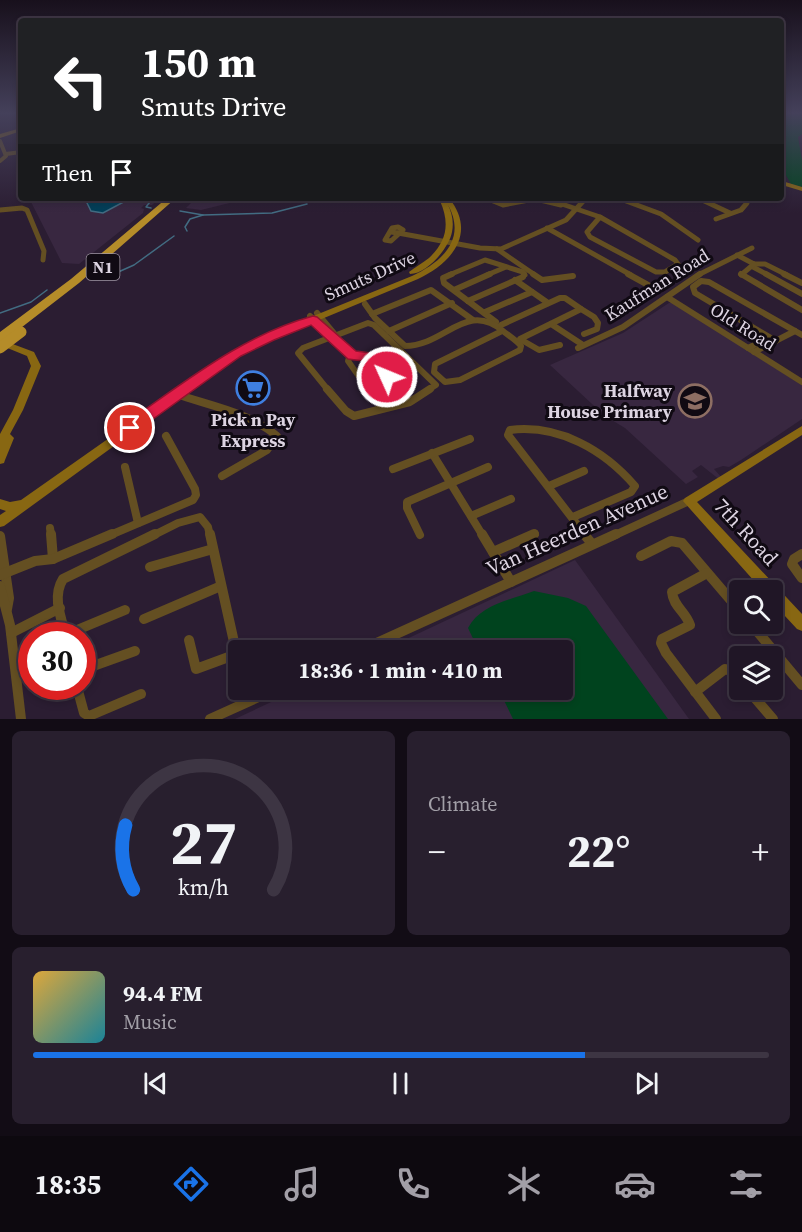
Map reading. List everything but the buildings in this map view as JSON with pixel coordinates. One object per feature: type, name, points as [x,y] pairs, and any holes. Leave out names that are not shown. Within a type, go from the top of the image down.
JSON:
[{"type":"highway","name":"N1","points":[[0,348],[17,330],[168,201]]},
{"type":"highway","name":"N1","points":[[0,338],[17,330],[92,276],[178,201]]},
{"type":"main road","points":[[784,184],[802,189]]},
{"type":"main road","points":[[443,201],[450,215],[450,241]]},
{"type":"main road","points":[[448,201],[459,218],[459,225],[450,241]]},
{"type":"main road","name":"Smuts Drive","points":[[315,317],[386,289],[436,265],[445,258],[450,241]]},
{"type":"main road","name":"Smuts Drive","points":[[0,522],[236,353],[417,270],[450,241]]},
{"type":"main road","points":[[0,343],[18,348],[35,357],[35,371],[0,459]]},
{"type":"main road","points":[[0,444],[18,410]]},
{"type":"main road","name":"Van Heerden Avenue","points":[[689,501],[800,436]]},
{"type":"main road","name":"7th Road","points":[[689,501],[762,580]]},
{"type":"main road","points":[[0,504],[10,507],[24,504]]},
{"type":"main road","name":"7th Road","points":[[783,603],[802,624]]},
{"type":"street","points":[[2,146],[6,155]]},
{"type":"street","points":[[0,161],[6,155],[18,154]]},
{"type":"street","points":[[493,201],[503,205],[520,201]]},
{"type":"street","points":[[549,201],[600,217],[675,260],[678,264],[665,272],[656,272],[590,237],[587,232],[600,217]]},
{"type":"street","points":[[497,249],[566,220],[583,201]]},
{"type":"street","points":[[627,201],[647,208],[686,230],[698,240]]},
{"type":"street","points":[[704,201],[730,213]]},
{"type":"street","points":[[716,219],[745,208],[746,201]]},
{"type":"street","points":[[0,210],[22,208],[27,210],[44,251],[43,260]]},
{"type":"street","points":[[395,223],[405,223],[401,230],[391,241],[385,240],[395,223]]},
{"type":"street","points":[[548,228],[648,285]]},
{"type":"street","points":[[392,230],[497,249],[542,280],[573,276]]},
{"type":"street","name":"Kaufman Road","points":[[551,324],[580,347],[623,327],[707,269],[751,247]]},
{"type":"street","points":[[737,255],[802,294]]},
{"type":"street","points":[[468,301],[516,280],[524,274],[514,268],[485,260],[444,277],[443,282],[468,301],[485,312],[502,328],[520,344],[520,350],[456,381],[444,382],[434,372],[435,364],[502,328],[548,303],[562,298],[594,317],[598,323],[597,329],[585,334]]},
{"type":"street","points":[[802,283],[764,264],[754,265],[740,275],[802,310]]},
{"type":"street","points":[[454,290],[506,267]]},
{"type":"street","points":[[516,280],[548,303]]},
{"type":"street","points":[[773,340],[694,292],[693,287],[701,281],[709,282],[799,333]]},
{"type":"street","points":[[341,307],[362,304],[386,289]]},
{"type":"street","points":[[371,314],[431,290],[473,320]]},
{"type":"street","points":[[485,312],[532,292]]},
{"type":"street","name":"Old Road","points":[[669,296],[802,380]]},
{"type":"street","points":[[389,331],[452,303]]},
{"type":"street","points":[[362,304],[402,345],[415,347],[473,320],[487,320],[538,351],[545,351],[560,345]]},
{"type":"street","points":[[520,339],[581,309]]},
{"type":"street","points":[[315,317],[353,356],[367,356],[385,374],[387,380],[379,384],[367,384],[349,364],[349,358],[353,356]]},
{"type":"street","points":[[367,323],[372,323],[435,382],[435,387],[399,406],[362,415],[351,415],[298,354],[303,348],[334,338],[367,323]]},
{"type":"street","points":[[753,349],[773,340],[799,333]]},
{"type":"street","points":[[174,396],[252,420],[277,436],[267,450],[222,476]]},
{"type":"street","points":[[573,517],[630,492],[635,489],[634,484],[590,448],[547,431],[510,430],[508,435],[592,544]]},
{"type":"street","points":[[3,574],[34,561],[53,559],[195,498],[195,489],[166,436]]},
{"type":"street","points":[[393,469],[470,439]]},
{"type":"street","points":[[432,453],[511,582]]},
{"type":"street","points":[[420,535],[407,508],[407,502],[488,467]]},
{"type":"street","points":[[125,468],[138,523]]},
{"type":"street","points":[[549,486],[584,471]]},
{"type":"street","points":[[471,516],[511,500]]},
{"type":"street","name":"Van Heerden Avenue","points":[[383,640],[689,501]]},
{"type":"street","points":[[63,622],[58,584],[69,574],[178,523],[202,518],[208,527],[236,653],[196,669],[189,640]]},
{"type":"street","points":[[50,528],[53,559]]},
{"type":"street","points":[[493,552],[535,534]]},
{"type":"street","points":[[0,536],[3,574],[9,598],[7,609]]},
{"type":"street","points":[[641,556],[671,541],[678,541],[684,545],[729,598]]},
{"type":"street","points":[[150,567],[213,549]]},
{"type":"street","points":[[802,555],[792,564],[802,578]]},
{"type":"street","points":[[707,573],[673,591],[672,599],[689,620],[690,625],[662,639],[661,643],[716,719]]},
{"type":"street","points":[[0,586],[11,633],[21,719]]},
{"type":"street","points":[[144,619],[221,586]]},
{"type":"street","points":[[11,633],[60,608]]},
{"type":"street","points":[[96,622],[125,610]]},
{"type":"street","points":[[759,634],[802,685]]},
{"type":"street","points":[[96,665],[135,651]]},
{"type":"street","points":[[695,692],[725,669],[729,670]]},
{"type":"street","points":[[80,700],[84,713],[89,716],[141,694]]},
{"type":"street","points":[[210,719],[252,700]]},
{"type":"street","points":[[757,700],[773,719]]},
{"type":"shaded area","points":[[31,201],[157,201],[152,205],[144,205],[141,208],[144,209],[143,213],[79,264],[62,263]]},
{"type":"shaded area","points":[[193,201],[238,201],[201,210],[186,208]]},
{"type":"shaded area","name":"Halfway House Primary","points":[[669,303],[674,303],[802,385],[802,419],[729,467],[714,469],[723,479],[720,480],[701,465],[692,471],[698,477],[686,484],[625,428],[605,416],[550,365],[623,333]]},
{"type":"shaded area","points":[[575,560],[689,719],[235,719],[276,700],[573,700],[573,640],[404,640]]},
{"type":"green space","points":[[784,146],[799,146],[802,187],[791,184],[784,172]]},
{"type":"green space","points":[[534,591],[568,598],[586,606],[668,719],[513,719],[504,700],[573,700],[573,640],[474,640],[468,628],[473,620],[488,609]]},
{"type":"water","points":[[87,201],[125,201],[103,213],[91,211]]},
{"type":"waterway","points":[[151,201],[146,207],[151,208]]},
{"type":"waterway","points":[[203,215],[272,213],[307,204]]},
{"type":"waterway","points":[[180,211],[203,215]]},
{"type":"waterway","points":[[187,231],[185,227],[190,219],[203,215]]},
{"type":"waterway","points":[[107,277],[134,265],[174,236]]},
{"type":"waterway","points":[[0,313],[31,302],[47,290]]},
{"type":"place","name":"Pick n Pay Express","points":[[253,388]]},
{"type":"place","name":"Halfway House Primary","points":[[695,401]]},
{"type":"route","points":[[130,428],[236,353],[250,345],[313,320],[330,338],[336,339],[353,356],[360,354],[367,356],[387,377]]}]
